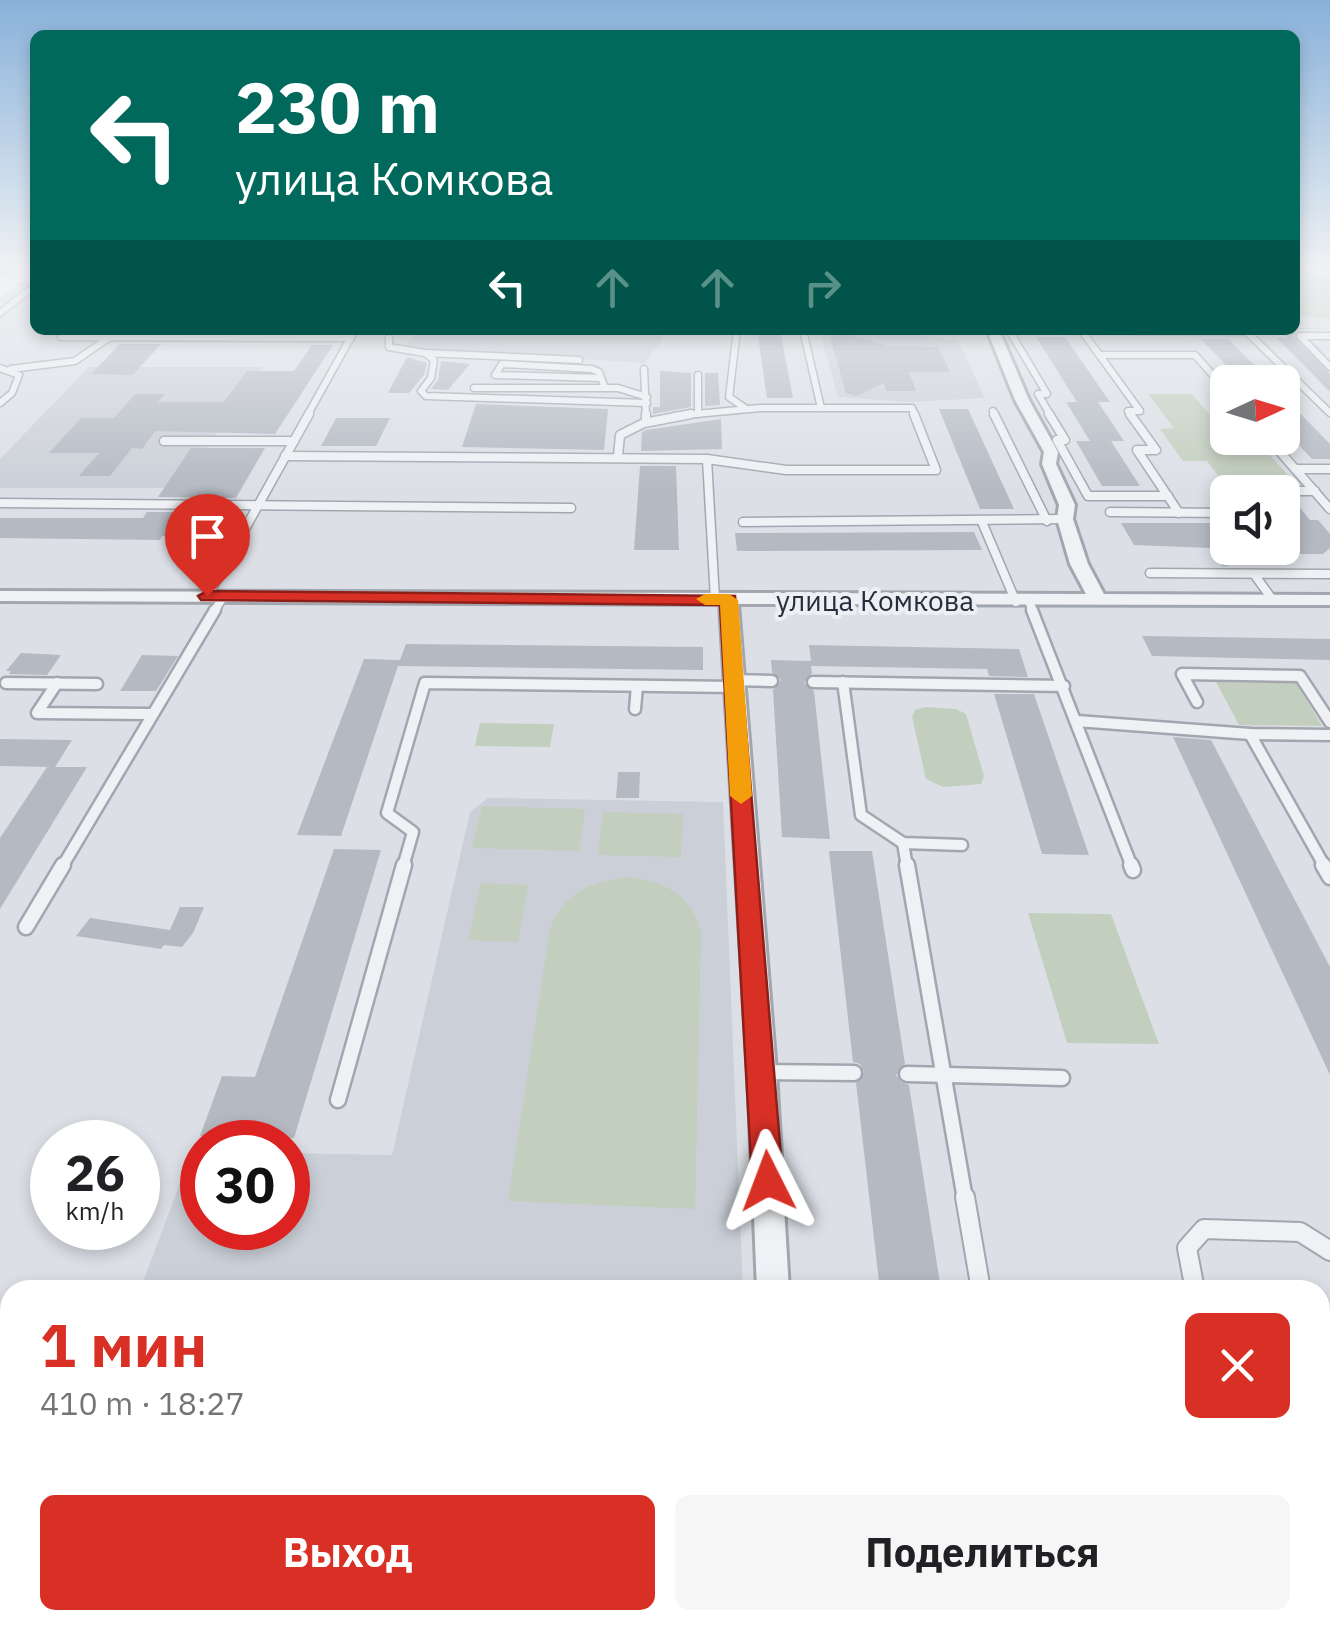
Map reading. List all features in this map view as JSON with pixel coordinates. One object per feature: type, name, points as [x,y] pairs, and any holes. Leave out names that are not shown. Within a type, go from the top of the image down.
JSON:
[{"type":"street","points":[[997,340],[1022,400],[1050,452],[1049,464],[1068,506],[1056,520],[1098,600]]},
{"type":"street","name":"улица Комкова","points":[[0,596],[1330,600]]},
{"type":"street","points":[[722,600],[762,1072],[772,1280]]},
{"type":"lane","points":[[0,368],[74,363],[92,355],[107,340]]},
{"type":"lane","points":[[26,927],[215,597],[258,506],[350,340]]},
{"type":"lane","points":[[389,340],[389,347],[424,353],[579,360]]},
{"type":"lane","points":[[735,340],[730,397],[745,408]]},
{"type":"lane","points":[[805,340],[820,408]]},
{"type":"lane","points":[[1015,340],[1047,394],[1038,394],[1065,440],[1057,440],[1088,496],[1168,496]]},
{"type":"lane","points":[[1089,340],[1140,411],[1128,411],[1156,450],[1137,450],[1179,513]]},
{"type":"lane","points":[[1256,340],[1330,413]]},
{"type":"lane","points":[[1304,340],[1330,367]]},
{"type":"lane","points":[[424,353],[434,360],[434,368],[420,391],[426,396],[647,400]]},
{"type":"lane","points":[[1100,355],[1196,355],[1210,371]]},
{"type":"lane","points":[[601,378],[496,374],[502,364],[592,369],[601,378],[605,388]]},
{"type":"lane","points":[[0,403],[12,393],[19,374],[11,369]]},
{"type":"lane","points":[[644,369],[646,422]]},
{"type":"lane","points":[[698,375],[698,414]]},
{"type":"lane","points":[[474,388],[605,388],[632,390],[647,400]]},
{"type":"lane","points":[[285,456],[618,456],[708,460],[786,470],[936,470],[911,405],[745,408],[646,422],[620,435],[618,456]]},
{"type":"lane","points":[[784,408],[786,419]]},
{"type":"lane","points":[[743,522],[1056,520],[993,411]]},
{"type":"lane","points":[[164,441],[294,441]]},
{"type":"lane","points":[[1283,455],[1330,508]]},
{"type":"lane","points":[[708,460],[722,600]]},
{"type":"lane","points":[[1296,470],[1330,470]]},
{"type":"lane","points":[[1300,491],[1315,491]]},
{"type":"lane","points":[[0,504],[572,508]]},
{"type":"lane","points":[[1110,512],[1210,513]]},
{"type":"lane","points":[[982,522],[1064,686],[1132,870]]},
{"type":"lane","points":[[1150,574],[1330,574]]},
{"type":"lane","points":[[1254,574],[1272,598]]},
{"type":"lane","points":[[1197,702],[1182,674],[1300,676],[1330,722]]},
{"type":"lane","points":[[338,1100],[412,832],[387,813],[426,683],[636,686],[772,681]]},
{"type":"lane","points":[[813,682],[1064,686]]},
{"type":"lane","points":[[843,682],[862,815],[903,843],[962,844]]},
{"type":"lane","points":[[6,683],[97,684]]},
{"type":"lane","points":[[57,683],[37,713],[150,714]]},
{"type":"lane","points":[[635,709],[636,686]]},
{"type":"lane","points":[[1077,720],[1250,734],[1330,735]]},
{"type":"lane","points":[[1250,734],[1330,878]]},
{"type":"lane","points":[[903,843],[979,1280]]},
{"type":"lane","points":[[762,1072],[854,1074]]},
{"type":"lane","points":[[907,1074],[1062,1078]]},
{"type":"lane","points":[[1192,1280],[1185,1253],[1188,1242],[1204,1229],[1300,1232],[1330,1251]]},
{"type":"shaded area","points":[[410,340],[662,340],[645,363],[400,348]]},
{"type":"shaded area","points":[[822,340],[958,341],[985,398],[910,402],[838,397]]},
{"type":"shaded area","points":[[89,367],[262,367],[180,488],[0,488],[0,459]]},
{"type":"shaded area","points":[[488,798],[723,802],[743,1280],[144,1280],[155,1250],[160,1250],[160,1237],[180,1183],[180,1250],[310,1250],[310,1153],[392,1155],[470,812]]},
{"type":"green space","points":[[1148,394],[1192,394],[1210,413],[1210,455],[1270,455],[1288,475],[1218,475],[1207,461],[1183,461],[1160,429],[1174,428]]},
{"type":"green space","points":[[1216,682],[1296,683],[1322,726],[1239,725]]},
{"type":"green space","points":[[956,709],[966,714],[984,776],[981,784],[943,787],[926,779],[912,717],[915,710]]},
{"type":"green space","points":[[480,723],[554,724],[550,747],[475,746]]},
{"type":"green space","points":[[482,806],[585,809],[579,851],[472,848]]},
{"type":"green space","points":[[603,812],[683,814],[681,857],[598,855]]},
{"type":"green space","points":[[630,877],[676,893],[691,909],[701,933],[695,1209],[508,1201],[550,929],[563,905],[581,890]]},
{"type":"green space","points":[[481,883],[528,885],[518,942],[468,940]]},
{"type":"green space","points":[[1028,913],[1111,914],[1159,1044],[1067,1043]]},
{"type":"building","points":[[758,340],[782,340],[793,398],[767,398]]},
{"type":"building","points":[[831,340],[938,347],[950,372],[909,372],[916,391],[886,391],[884,383],[856,396],[846,393]]},
{"type":"building","points":[[1038,340],[1067,340],[1110,402],[1098,402],[1124,441],[1111,441],[1140,486],[1102,486],[1076,441],[1090,441],[1066,402],[1077,402]]},
{"type":"building","points":[[1202,340],[1229,340],[1254,365],[1226,365]]},
{"type":"building","points":[[1279,340],[1297,340],[1330,374],[1330,392]]},
{"type":"building","points":[[120,344],[161,344],[133,375],[91,374]]},
{"type":"building","points":[[312,345],[333,345],[275,434],[155,431],[142,449],[132,448],[110,476],[79,476],[99,453],[49,453],[81,418],[114,418],[135,394],[165,394],[158,402],[224,402],[247,371],[294,371]]},
{"type":"building","points":[[407,357],[427,363],[424,375],[409,393],[388,393]]},
{"type":"building","points":[[441,361],[470,364],[448,390],[431,389],[438,380]]},
{"type":"building","points":[[660,371],[691,373],[691,407],[653,414],[653,407],[660,407]]},
{"type":"building","points":[[705,373],[718,373],[720,405],[705,406]]},
{"type":"building","points":[[476,404],[608,409],[604,450],[462,447]]},
{"type":"building","points":[[939,409],[968,409],[1014,509],[980,509]]},
{"type":"building","points":[[1300,413],[1330,444],[1330,459],[1312,459],[1300,446]]},
{"type":"building","points":[[336,418],[390,418],[376,446],[321,446]]},
{"type":"building","points":[[721,419],[722,449],[641,451],[642,432],[646,430]]},
{"type":"building","points":[[191,448],[265,448],[236,498],[158,497]]},
{"type":"building","points":[[640,466],[676,466],[679,550],[634,550]]},
{"type":"building","points":[[1300,508],[1330,534],[1330,548],[1323,554],[1300,554]]},
{"type":"building","points":[[147,512],[196,512],[181,536],[162,536],[160,540],[0,538],[0,518],[143,518]]},
{"type":"building","points":[[1121,523],[1210,523],[1210,548],[1134,545]]},
{"type":"building","points":[[974,532],[982,550],[737,551],[735,533]]},
{"type":"building","points":[[1142,636],[1330,639],[1330,660],[1152,656]]},
{"type":"building","points":[[406,644],[703,647],[703,670],[398,666],[341,836],[297,835],[364,659],[400,660]]},
{"type":"building","points":[[809,645],[1019,649],[1028,677],[989,676],[987,669],[811,666],[812,673],[804,683],[814,691],[830,839],[782,837],[773,690],[781,680],[772,672],[771,660],[811,661]]},
{"type":"building","points":[[21,653],[61,655],[47,675],[9,674],[11,671],[6,671]]},
{"type":"building","points":[[142,655],[178,656],[156,691],[120,691]]},
{"type":"building","points":[[994,694],[1034,694],[1089,855],[1042,854]]},
{"type":"building","points":[[1173,737],[1211,740],[1330,967],[1330,1075]]},
{"type":"building","points":[[0,739],[72,740],[55,767],[0,766]]},
{"type":"building","points":[[47,767],[87,767],[0,909],[0,838]]},
{"type":"building","points":[[618,772],[640,772],[639,798],[616,798]]},
{"type":"building","points":[[334,849],[381,850],[299,1120],[206,1120],[222,1076],[255,1077]]},
{"type":"building","points":[[829,851],[872,851],[905,1064],[896,1075],[909,1085],[939,1280],[879,1280],[856,1083],[864,1072],[860,1064],[853,1062]]},
{"type":"building","points":[[180,907],[204,907],[182,947],[164,945],[161,949],[76,936],[90,918],[170,930]]},
{"type":"slow traffic","points":[[705,599],[729,600],[741,796]]},
{"type":"route","points":[[207,596],[729,600],[768,1181]]}]
